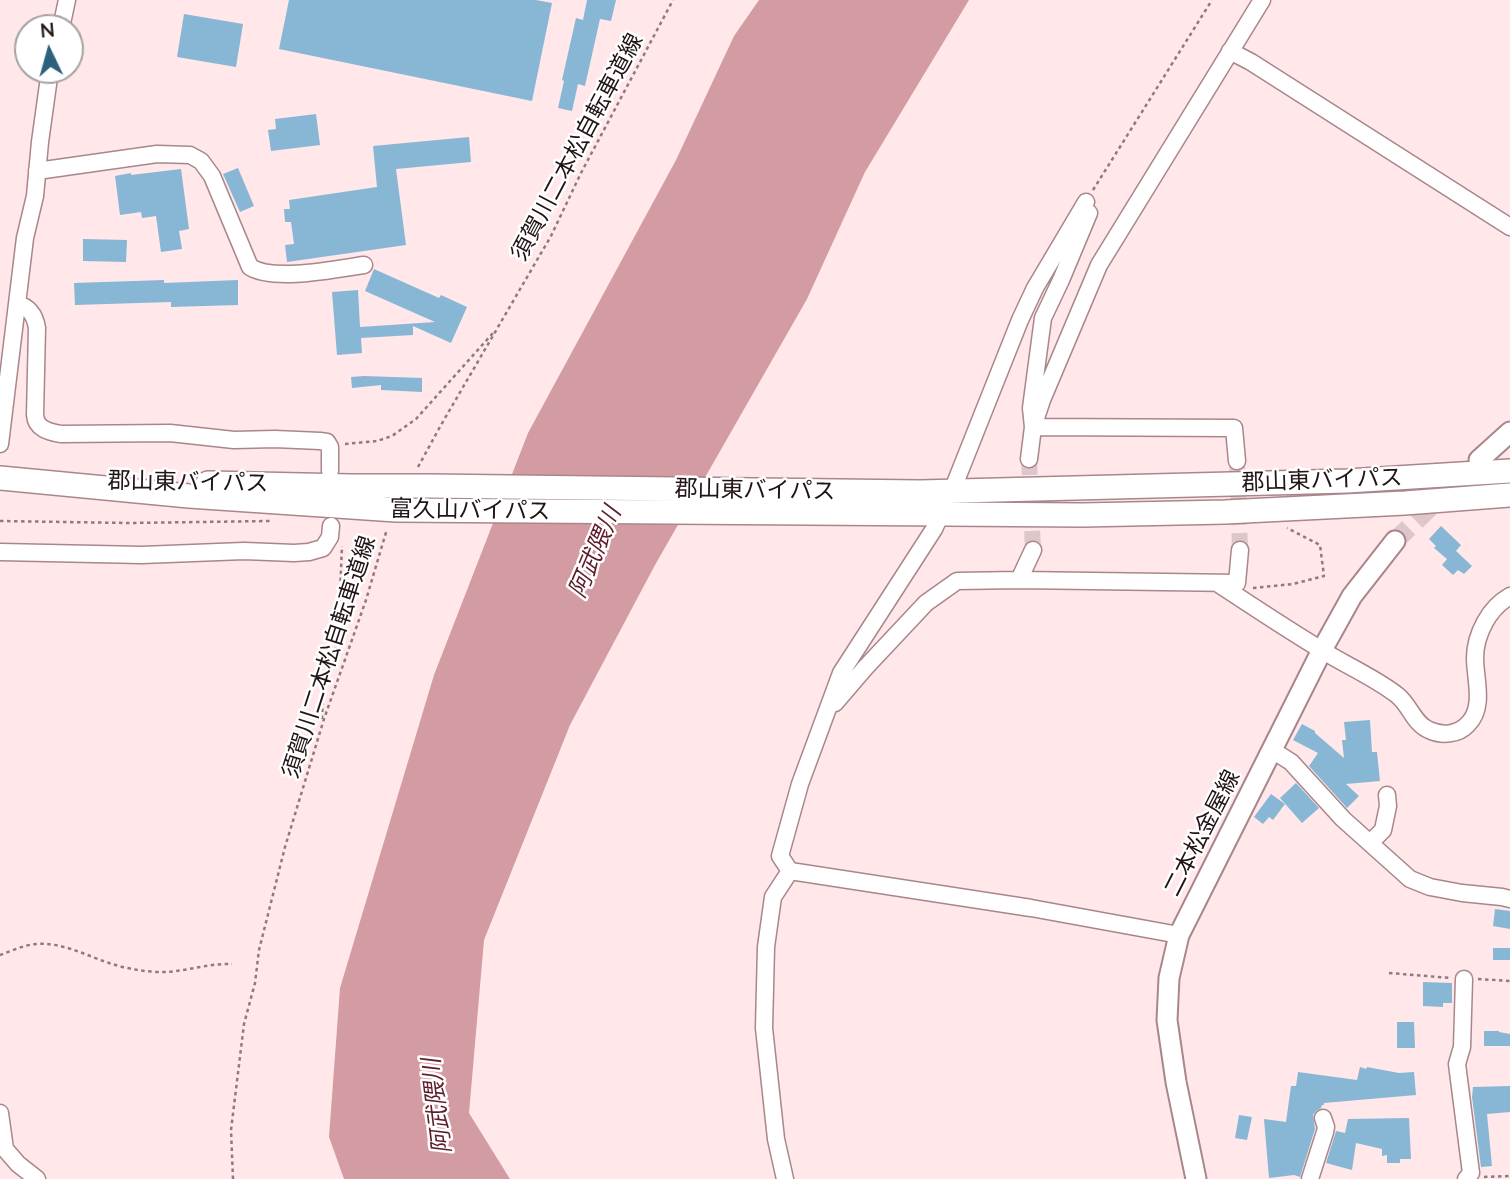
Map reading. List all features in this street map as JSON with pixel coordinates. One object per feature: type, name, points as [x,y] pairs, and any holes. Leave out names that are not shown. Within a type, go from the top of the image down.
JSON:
[{"type":"highway","name":"郡山東バイパス","points":[[0,478],[350,486],[422,479],[920,492],[1347,481],[1510,471]]},
{"type":"highway","name":"富久山バイパス","points":[[0,478],[189,496],[396,510],[941,514]]},
{"type":"highway","name":"郡山東バイパス","points":[[941,514],[1225,512],[1510,495]]},
{"type":"main road","points":[[1479,460],[1510,432]]},
{"type":"main road","name":"二本松金屋線","points":[[1196,1179],[1176,1082],[1167,1020],[1169,978],[1179,934],[1322,650],[1352,596],[1395,541]]},
{"type":"street","points":[[1032,427],[1100,265],[1262,0]]},
{"type":"street","points":[[1230,51],[1510,227]]},
{"type":"street","points":[[0,444],[6,342],[17,304],[25,238],[35,196],[48,84]]},
{"type":"street","points":[[37,171],[157,154],[190,155],[201,161],[212,176],[250,267],[270,274],[282,274],[365,265]]},
{"type":"street","points":[[1029,459],[1031,408],[1044,318],[1089,214],[1086,202]]},
{"type":"street","points":[[952,491],[1020,320],[1035,288],[1086,202]]},
{"type":"street","points":[[17,304],[35,317],[35,420],[42,428],[61,434],[170,433],[234,440],[320,440],[327,442],[330,447],[330,471]]},
{"type":"street","points":[[1032,427],[1234,428],[1237,461]]},
{"type":"street","points":[[941,514],[842,673],[800,784],[780,856],[790,872],[1031,908],[1179,934]]},
{"type":"street","points":[[0,552],[142,555],[244,551],[301,553],[323,548],[336,532]]},
{"type":"street","points":[[827,713],[926,603],[957,581],[1237,583],[1240,550]]},
{"type":"street","points":[[1019,580],[1033,551]]},
{"type":"street","points":[[1215,582],[1397,695],[1418,723],[1441,734],[1457,732],[1466,727],[1472,719],[1478,704],[1475,649],[1480,632],[1493,608],[1510,596]]},
{"type":"street","points":[[1272,750],[1292,762],[1343,819],[1410,879],[1462,893],[1510,899]]},
{"type":"street","points":[[1370,844],[1383,830],[1388,806],[1387,795]]},
{"type":"street","points":[[785,1179],[776,1139],[764,1028],[766,947],[773,897],[790,872]]},
{"type":"street","points":[[1464,979],[1462,1047],[1457,1064],[1471,1173],[1467,1179]]},
{"type":"street","points":[[0,1113],[3,1150],[37,1179]]},
{"type":"street","points":[[1310,1179],[1323,1142],[1326,1127],[1323,1118]]},
{"type":"path","name":"須賀川二本松自転車道線","points":[[422,479],[497,328],[551,236],[581,173],[673,0]]},
{"type":"path","points":[[1086,202],[1212,0]]},
{"type":"path","points":[[337,445],[377,442],[392,436],[416,419],[497,328]]},
{"type":"path","name":"須賀川二本松自転車道線","points":[[233,1179],[231,1130],[244,1024],[255,983],[259,950],[285,847],[321,726],[366,600],[389,523],[396,510]]},
{"type":"path","points":[[0,521],[279,522]]},
{"type":"path","points":[[1237,583],[1247,589],[1324,576],[1320,545],[1280,525]]},
{"type":"path","points":[[321,726],[323,693],[338,640],[342,549],[336,532]]},
{"type":"path","points":[[0,955],[39,943],[75,949],[137,970],[160,972],[232,964]]},
{"type":"path","points":[[1467,1179],[1510,1176]]},
{"type":"water","name":"阿武隈川","points":[[759,0],[969,0],[865,172],[807,299],[655,565],[570,725],[484,940],[469,1113],[510,1179],[344,1179],[329,1137],[340,988],[434,675],[528,433],[676,160],[734,36]]},
{"type":"building","points":[[289,0],[536,0],[552,3],[532,101],[279,49]]},
{"type":"building","points":[[587,0],[616,0],[611,21],[600,19],[585,86],[578,84],[572,111],[558,108],[576,18],[583,20]]},
{"type":"building","points":[[184,14],[243,24],[236,67],[177,57]]},
{"type":"building","points":[[316,114],[320,145],[271,151],[268,130],[276,129],[275,119]]},
{"type":"building","points":[[469,137],[471,162],[396,169],[406,245],[287,262],[285,245],[294,244],[291,222],[285,222],[284,209],[290,209],[289,200],[377,187],[373,146]]},
{"type":"building","points":[[238,168],[254,206],[240,212],[223,174]]},
{"type":"building","points":[[181,169],[189,229],[179,231],[182,249],[161,252],[156,216],[142,218],[141,212],[120,215],[115,176]]},
{"type":"building","points":[[83,239],[127,240],[126,262],[83,261]]},
{"type":"building","points":[[374,269],[439,298],[441,295],[467,307],[451,343],[413,326],[413,335],[361,338],[362,353],[337,355],[332,292],[358,290],[360,327],[435,322],[365,291]]},
{"type":"building","points":[[164,280],[164,283],[238,280],[238,305],[171,307],[171,302],[75,305],[74,283]]},
{"type":"building","points":[[351,377],[422,378],[422,392],[381,390],[381,385],[352,388]]},
{"type":"building","points":[[1441,526],[1461,545],[1456,551],[1472,566],[1464,574],[1458,570],[1453,575],[1442,565],[1447,559],[1434,548],[1436,546],[1429,539]]},
{"type":"building","points":[[1370,720],[1372,752],[1377,752],[1380,781],[1346,784],[1359,796],[1347,808],[1309,766],[1318,753],[1293,740],[1302,724],[1315,731],[1344,758],[1344,722]]},
{"type":"building","points":[[1296,783],[1319,808],[1302,823],[1280,798]]},
{"type":"building","points":[[1271,794],[1285,804],[1273,820],[1269,817],[1263,824],[1254,817]]},
{"type":"building","points":[[1495,909],[1510,911],[1510,929],[1493,926]]},
{"type":"building","points":[[1493,948],[1510,948],[1510,960],[1493,960]]},
{"type":"building","points":[[1423,982],[1452,983],[1452,1003],[1443,1003],[1443,1007],[1423,1006]]},
{"type":"building","points":[[1397,1022],[1414,1022],[1415,1048],[1397,1048]]},
{"type":"building","points":[[1484,1031],[1510,1034],[1510,1046],[1484,1046]]},
{"type":"building","points":[[1360,1067],[1399,1073],[1414,1072],[1416,1095],[1324,1103],[1313,1115],[1315,1129],[1300,1177],[1294,1175],[1269,1178],[1264,1119],[1286,1122],[1291,1086],[1296,1086],[1298,1072],[1357,1080]]},
{"type":"building","points":[[1510,1086],[1510,1112],[1487,1114],[1492,1166],[1481,1167],[1473,1087]]},
{"type":"building","points":[[1239,1115],[1252,1117],[1247,1140],[1235,1138]]},
{"type":"building","points":[[1409,1118],[1411,1159],[1400,1159],[1400,1163],[1387,1163],[1387,1155],[1382,1156],[1382,1149],[1356,1143],[1352,1170],[1326,1163],[1336,1131],[1345,1133],[1348,1119]]},
{"type":"tunnel","points":[[1029,459],[1033,550]]},
{"type":"tunnel","points":[[1237,461],[1240,550]]},
{"type":"tunnel","points":[[1395,541],[1471,468]]}]
